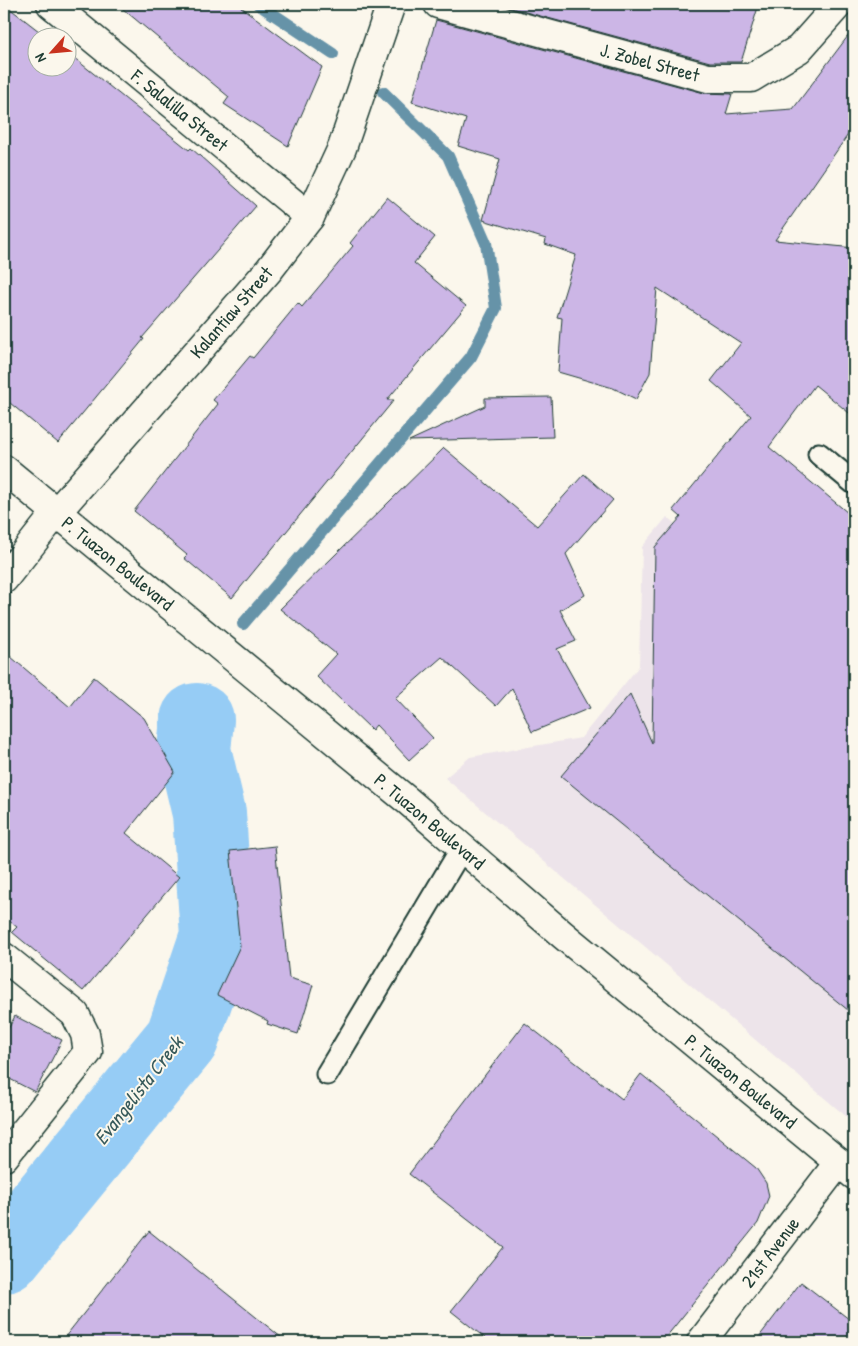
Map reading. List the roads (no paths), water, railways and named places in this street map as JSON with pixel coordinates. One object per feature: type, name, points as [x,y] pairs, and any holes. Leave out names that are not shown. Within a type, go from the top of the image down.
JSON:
[{"type":"street","name":"F. Salalilla Street","points":[[51,4],[310,217]]},
{"type":"street","name":"Kalantiaw Street","points":[[4,579],[56,513],[269,270],[310,217],[342,148],[391,4]]},
{"type":"street","name":"J. Zobel Street","points":[[438,4],[708,78],[751,78],[799,49],[839,4]]},
{"type":"street","name":"P. Tuazon Boulevard","points":[[4,469],[197,627],[462,848],[563,935],[846,1169]]},
{"type":"street","points":[[4,957],[75,1014],[85,1034],[88,1052],[4,1157]]},
{"type":"street","name":"21st Avenue","points":[[701,1342],[846,1169]]},
{"type":"lane","points":[[819,454],[854,483]]},
{"type":"lane","points":[[327,1074],[462,848]]},
{"type":"waterway","name":"Evangelista Creek","points":[[258,4],[333,54]]},
{"type":"waterway","points":[[243,624],[471,357],[496,308],[486,243],[448,156],[383,92]]},
{"type":"waterway","name":"Evangelista Creek","points":[[4,1256],[182,1039],[217,936],[209,813],[194,750],[197,720]]}]
